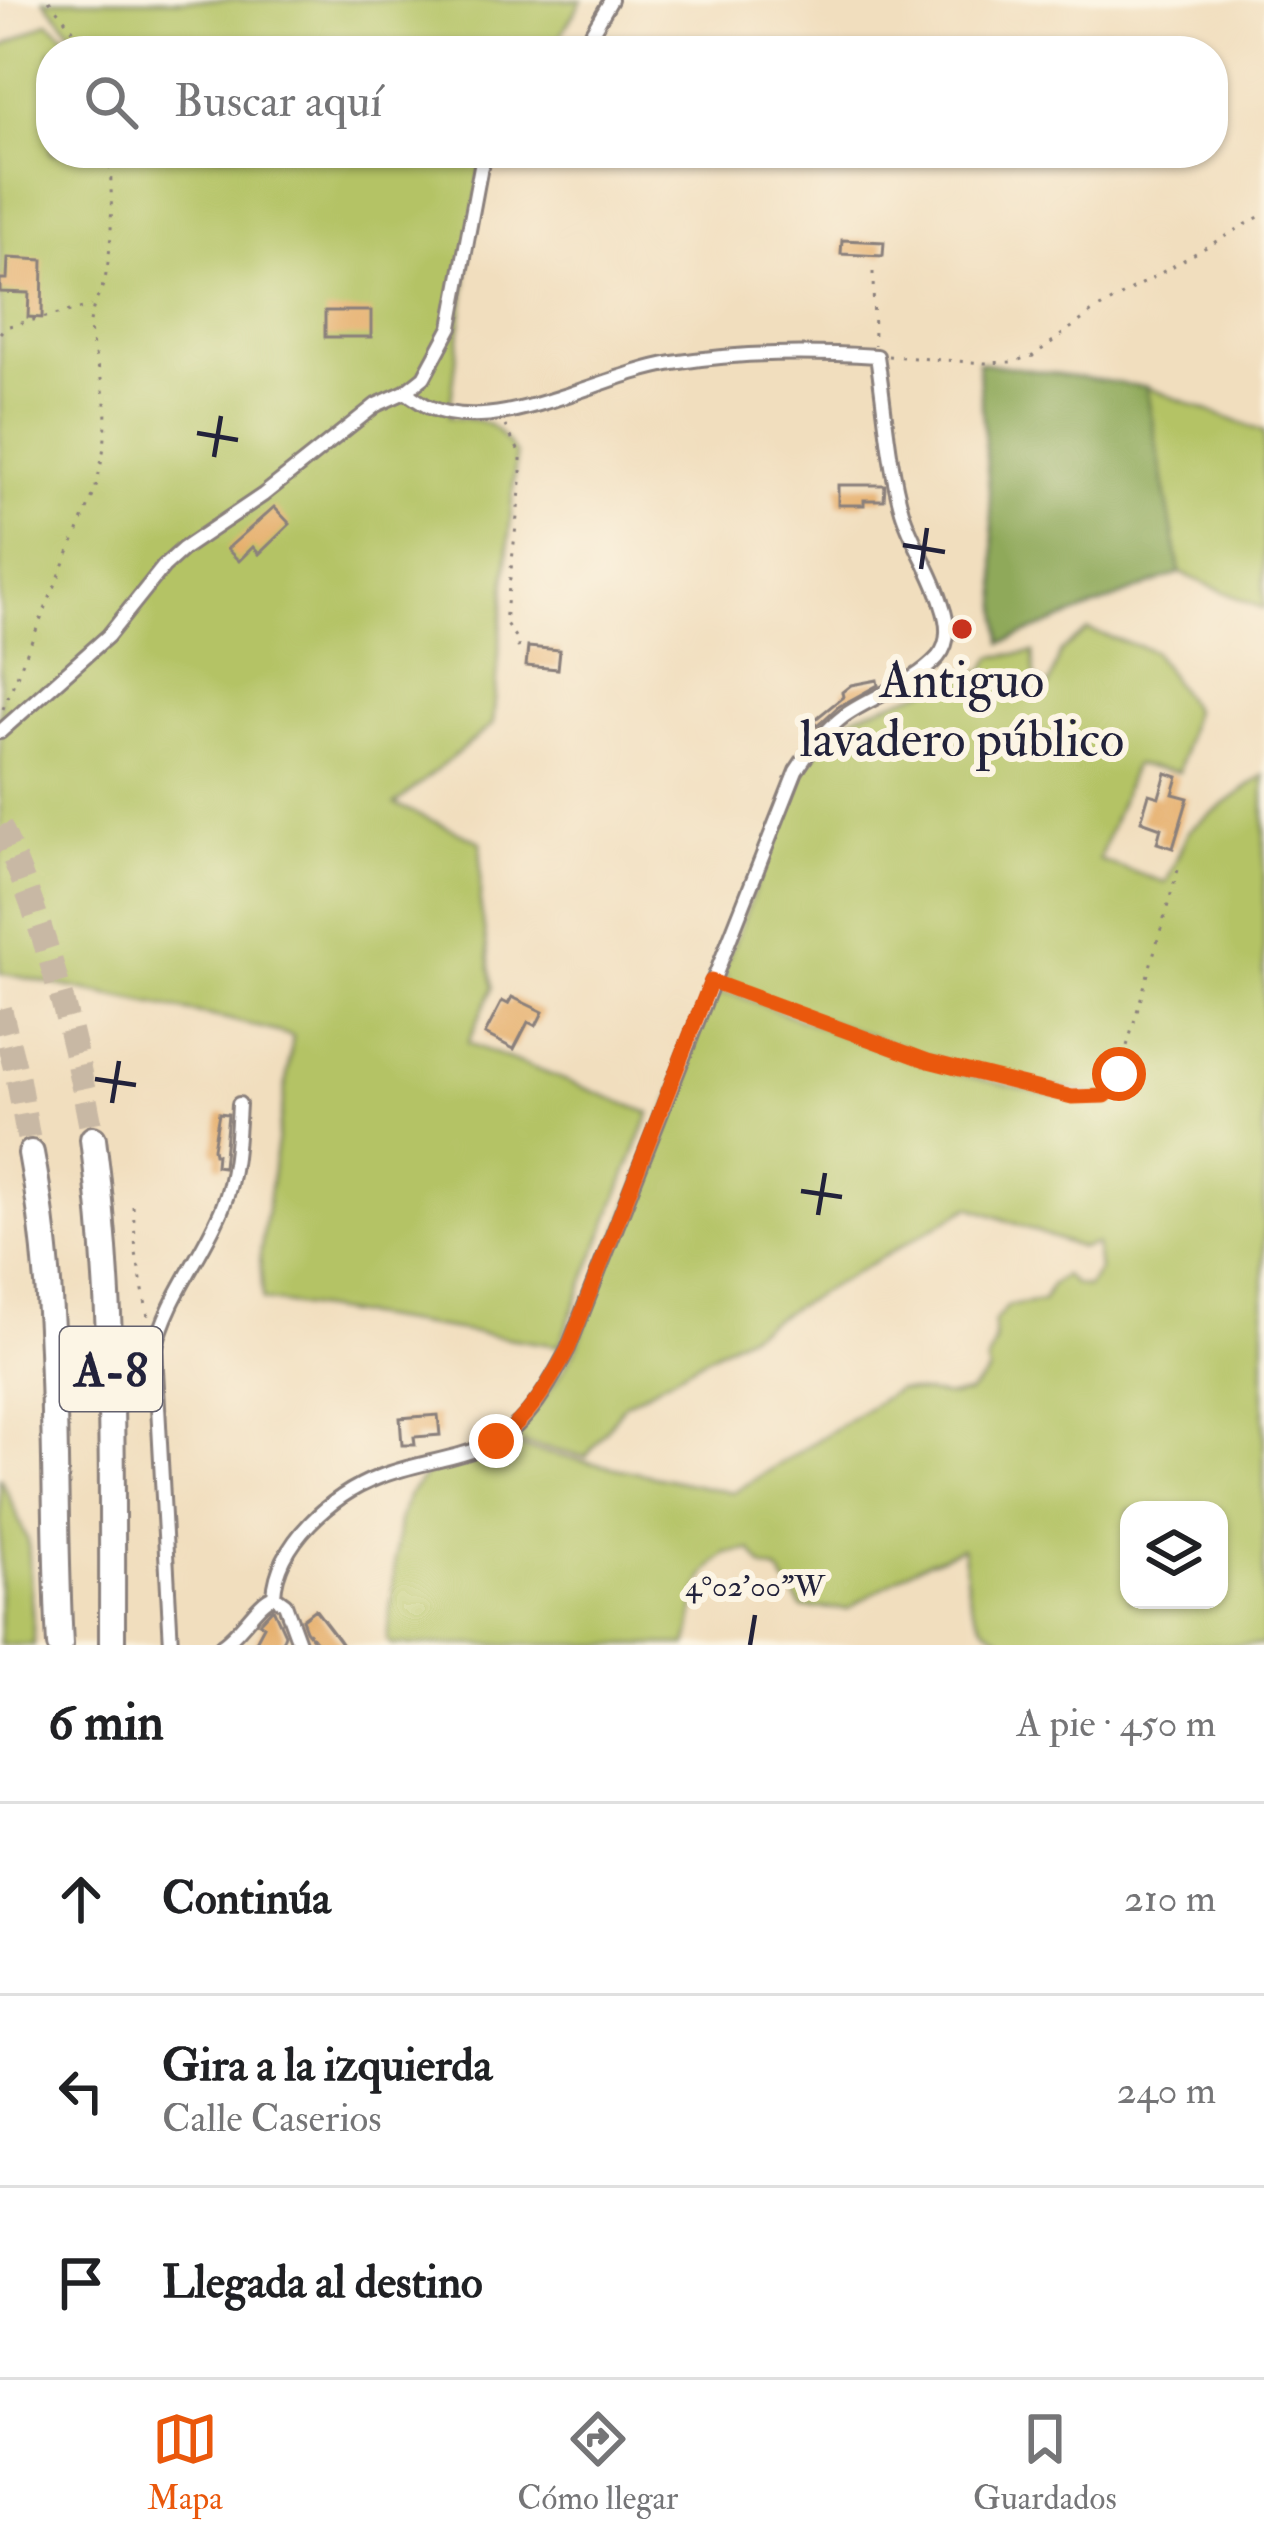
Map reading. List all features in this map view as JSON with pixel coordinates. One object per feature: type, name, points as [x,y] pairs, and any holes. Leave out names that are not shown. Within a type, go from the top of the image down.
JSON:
[{"type":"highway","name":"A-8","points":[[92,1139],[110,1321],[114,1645]]},
{"type":"highway","name":"A-8","points":[[31,1153],[47,1257],[52,1333],[60,1645]]},
{"type":"street","points":[[590,36],[611,0]]},
{"type":"street","points":[[1,726],[108,636],[183,549],[263,495],[376,405],[406,392],[424,377],[451,327],[481,168]]},
{"type":"street","points":[[274,1596],[279,1569],[291,1546],[349,1492],[378,1477],[496,1441],[550,1383],[568,1349],[796,772],[812,746],[845,716],[926,668],[946,643],[941,601],[900,505],[878,356],[746,353],[639,368],[519,410],[487,416],[433,409],[406,392]]},
{"type":"street","points":[[172,1645],[155,1376],[157,1341],[224,1206],[239,1104]]},
{"type":"street","points":[[222,1645],[244,1627],[266,1598],[274,1596],[285,1604],[299,1645]]},
{"type":"path","points":[[49,0],[78,36]]},
{"type":"path","points":[[1,726],[95,491],[101,465],[107,431],[90,328],[106,274],[110,168]]},
{"type":"path","points":[[873,272],[878,356],[1011,362],[1033,356],[1091,313],[1264,214]]},
{"type":"path","points":[[0,333],[5,327],[93,306]]},
{"type":"path","points":[[500,413],[520,455],[505,622],[519,652]]},
{"type":"path","points":[[711,981],[950,1068],[1072,1097],[1105,1096],[1119,1074],[1180,863]]},
{"type":"path","points":[[133,1206],[143,1298],[157,1341]]},
{"type":"green space","points":[[44,0],[582,0],[560,36],[75,36]]},
{"type":"green space","points":[[48,22],[66,36],[36,36],[36,168],[481,168],[449,417],[489,425],[516,455],[493,724],[395,804],[481,842],[480,902],[493,987],[468,1043],[650,1113],[559,1346],[263,1300],[260,1255],[293,1036],[0,973],[0,48]]},
{"type":"green space","points":[[978,362],[1146,387],[1180,573],[1002,643]]},
{"type":"green space","points":[[1146,387],[1264,432],[1264,609],[1180,573]]},
{"type":"green space","points":[[1088,630],[1153,651],[1193,710],[1179,772],[1134,765],[1099,860],[1166,883],[1189,830],[1264,775],[1264,1645],[987,1645],[1000,1637],[974,1611],[962,1548],[916,1567],[848,1609],[802,1608],[778,1571],[763,1567],[751,1550],[726,1553],[701,1583],[687,1645],[392,1645],[387,1640],[399,1521],[409,1494],[435,1465],[503,1444],[733,1493],[898,1389],[949,1396],[969,1393],[989,1372],[994,1322],[1008,1306],[1043,1301],[1051,1285],[1064,1275],[1087,1287],[1099,1270],[1096,1244],[1081,1248],[970,1207],[625,1404],[586,1457],[510,1441],[577,1347],[713,994],[734,994],[954,1073],[1086,1103],[1104,1101],[1091,1094],[960,1067],[743,991],[723,971],[801,770],[835,729],[856,715],[985,669],[992,657],[1033,652],[1035,678],[1049,686],[1061,651]]},
{"type":"green space","points":[[0,1476],[28,1541],[34,1645],[0,1645]]},
{"type":"building","points":[[842,240],[884,242],[883,256],[841,254]]},
{"type":"building","points":[[8,258],[43,260],[42,318],[28,317],[29,293],[0,292],[0,279],[7,279]]},
{"type":"building","points":[[325,311],[371,311],[371,337],[325,337]]},
{"type":"building","points":[[838,485],[885,485],[884,500],[838,505]]},
{"type":"building","points":[[274,507],[290,524],[259,554],[253,547],[239,561],[227,549]]},
{"type":"building","points":[[528,647],[560,650],[558,669],[526,666]]},
{"type":"building","points":[[877,680],[878,685],[838,707],[817,726],[813,721],[851,685]]},
{"type":"building","points":[[1166,773],[1178,777],[1173,794],[1188,798],[1173,848],[1157,843],[1161,828],[1141,821],[1149,794],[1159,797]]},
{"type":"building","points":[[512,997],[543,1012],[536,1026],[528,1022],[514,1049],[485,1034],[502,1001],[508,1004]]},
{"type":"building","points":[[219,1113],[228,1114],[223,1167],[216,1166],[213,1148]]},
{"type":"building","points":[[438,1415],[440,1435],[414,1437],[415,1445],[402,1445],[400,1418]]},
{"type":"building","points":[[273,1608],[285,1634],[281,1645],[256,1641],[264,1626],[259,1623]]},
{"type":"building","points":[[315,1609],[342,1645],[318,1645],[306,1630],[302,1619]]},
{"type":"tunnel","points":[[0,826],[56,979],[93,1139]]},
{"type":"tunnel","points":[[0,1009],[31,1153]]},
{"type":"place","name":"Antiguo lavadero público","points":[[962,629]]},
{"type":"route","points":[[496,1441],[550,1383],[568,1349],[711,981],[928,1061],[1072,1097],[1105,1096],[1119,1074]]}]
